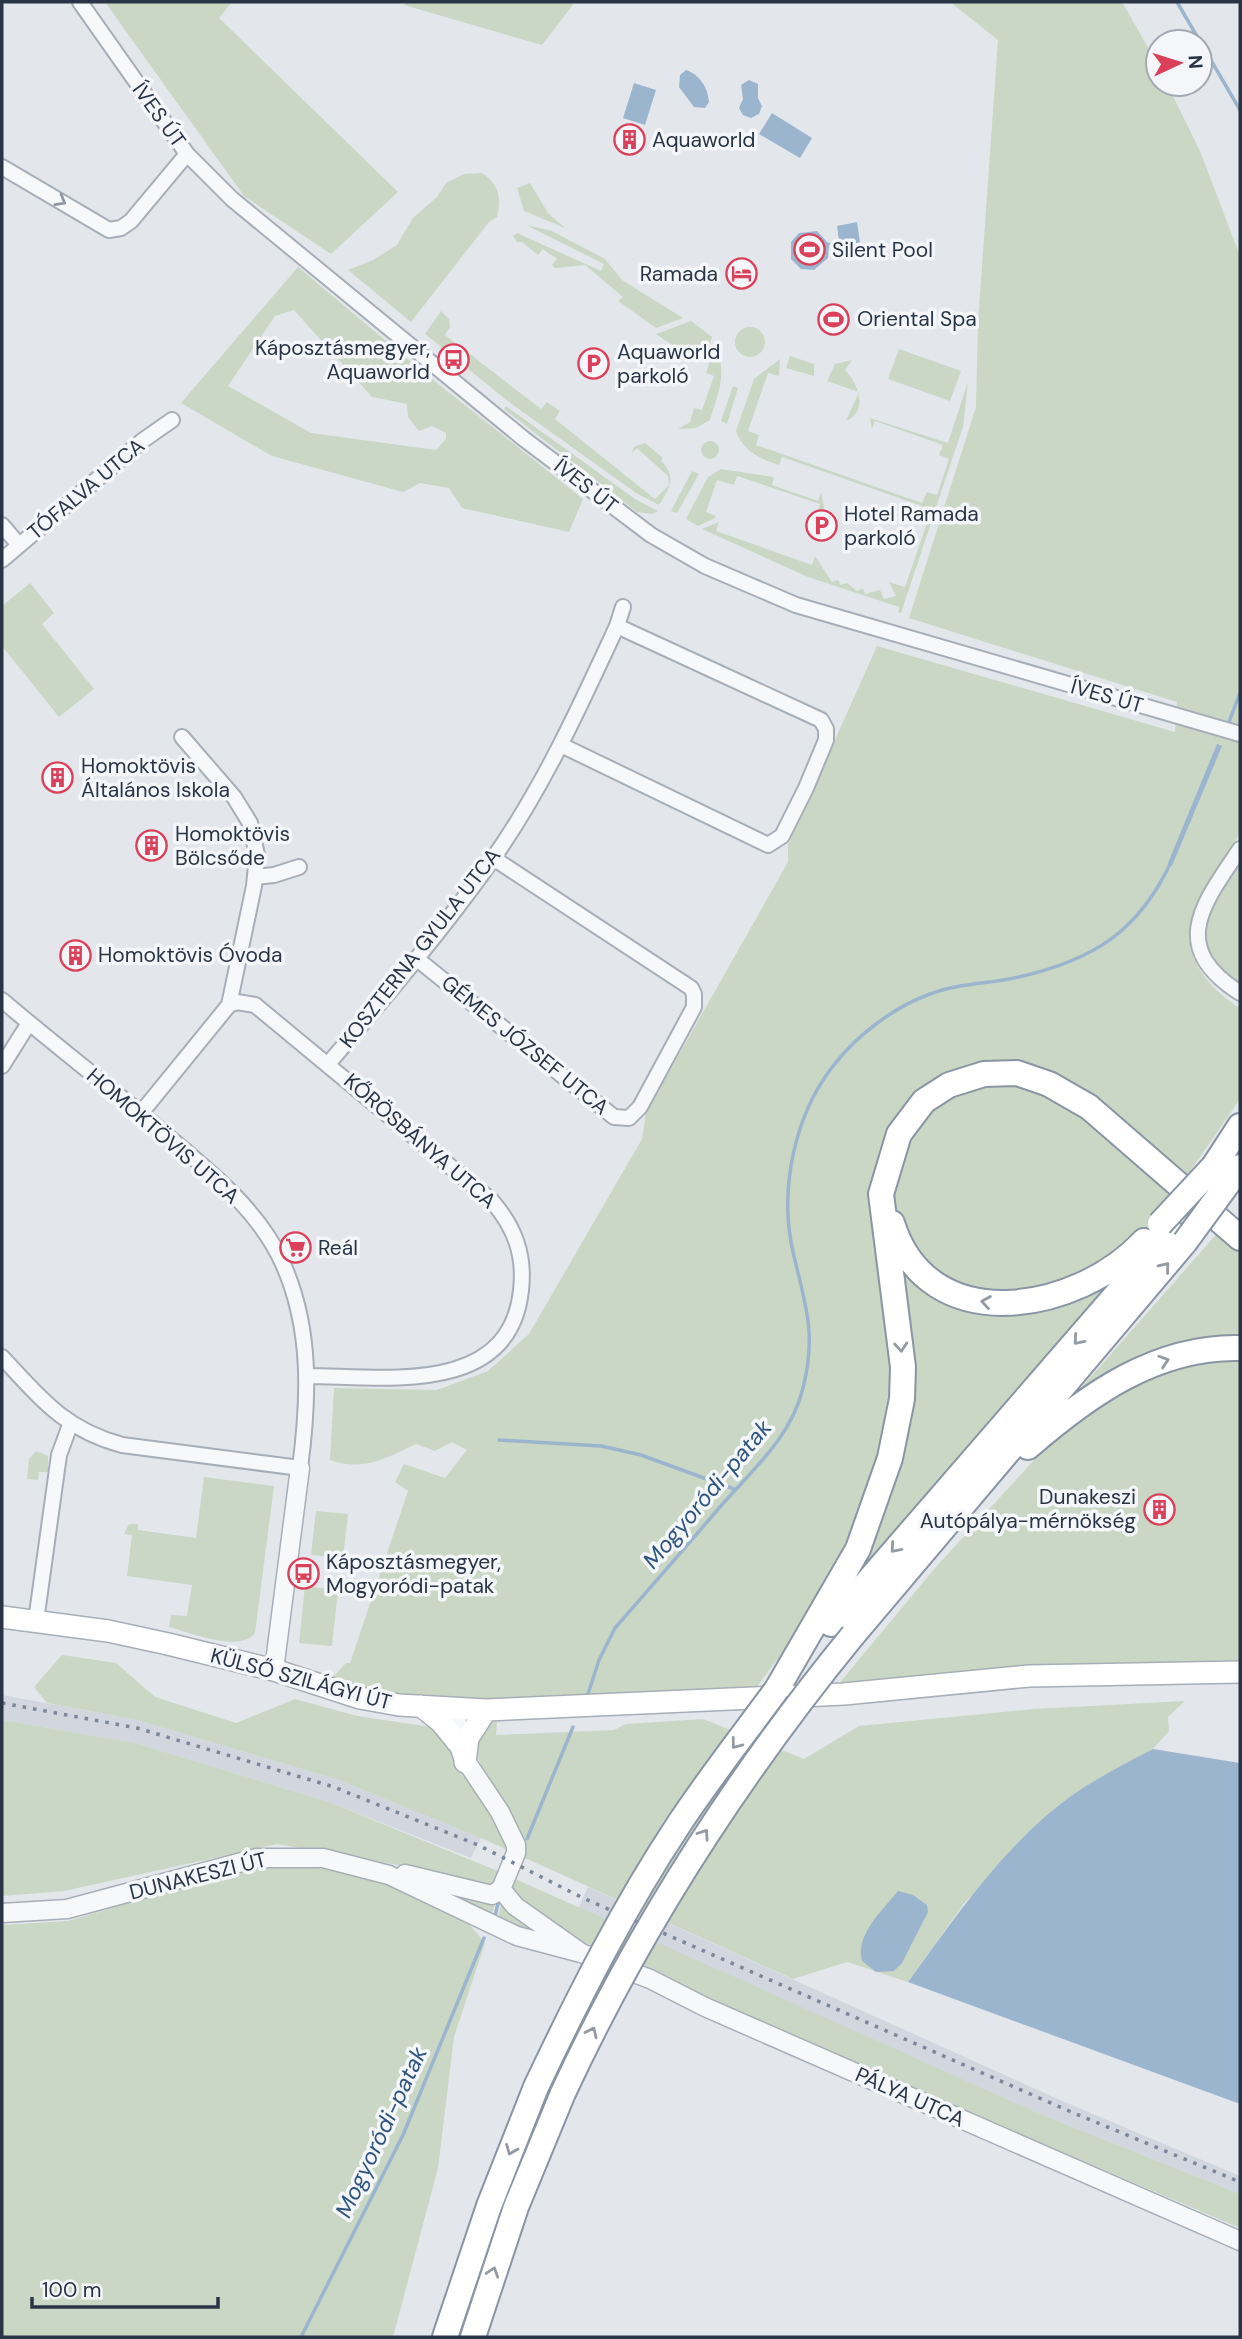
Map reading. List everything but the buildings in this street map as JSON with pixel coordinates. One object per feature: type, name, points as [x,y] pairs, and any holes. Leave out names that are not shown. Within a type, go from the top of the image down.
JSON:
[{"type":"highway","points":[[822,1627],[870,1519],[890,1458],[902,1399],[899,1318],[881,1194],[887,1166],[899,1134],[914,1111],[935,1092],[984,1074],[1017,1073],[1049,1084],[1089,1107],[1240,1237]]},
{"type":"highway","points":[[445,2337],[484,2219],[536,2087],[574,2007],[642,1882],[703,1789],[822,1627],[1171,1232],[1228,1172],[1240,1126]]},
{"type":"highway","points":[[887,1166],[888,1204],[901,1246],[935,1284],[968,1298],[997,1304],[1019,1303],[1068,1292],[1099,1279],[1132,1254],[1171,1232]]},
{"type":"highway","points":[[473,2337],[516,2207],[563,2093],[635,1948],[692,1853],[774,1734],[853,1635],[938,1536],[1171,1232]]},
{"type":"highway","points":[[938,1536],[1026,1448],[1102,1388],[1164,1360],[1196,1352],[1240,1348]]},
{"type":"main road","name":"KÜLSŐ SZILÁGYI ÚT","points":[[2,1617],[108,1631],[274,1670],[360,1698],[421,1706],[485,1710],[844,1695],[1029,1676],[1240,1672]]},
{"type":"main road","points":[[421,1706],[441,1723],[461,1753]]},
{"type":"main road","points":[[461,1753],[485,1710]]},
{"type":"street","name":"ÍVES ÚT","points":[[80,2],[187,154],[232,200],[524,439],[627,519],[684,556],[796,605],[1240,734]]},
{"type":"street","points":[[2,167],[109,230],[121,228],[131,221],[187,154]]},
{"type":"street","name":"TÓFALVA UTCA","points":[[2,561],[142,441],[172,420]]},
{"type":"street","points":[[2,525],[19,545]]},
{"type":"street","name":"KOSZTERNA GYULA UTCA","points":[[329,1063],[417,959],[493,858],[561,745],[617,626],[623,607]]},
{"type":"street","points":[[561,745],[768,845],[782,836],[806,788],[826,740],[826,729],[821,720],[617,626]]},
{"type":"street","points":[[141,1113],[229,1005],[255,877],[257,855],[250,823],[234,797],[182,737]]},
{"type":"street","points":[[1240,849],[1202,908],[1196,932],[1198,948],[1210,971],[1240,993]]},
{"type":"street","name":"GÉMES JÓZSEF UTCA","points":[[417,959],[614,1117],[629,1118],[640,1107],[694,1007],[694,994],[684,982],[493,858]]},
{"type":"street","points":[[255,877],[274,875],[299,867]]},
{"type":"street","name":"HOMOKTÖVIS UTCA","points":[[2,999],[141,1113],[240,1201],[282,1262],[306,1348],[307,1376],[306,1421],[274,1670]]},
{"type":"street","name":"KŐRÖSBÁNYA UTCA","points":[[229,1005],[237,1002],[255,1005],[329,1063],[492,1201],[516,1237],[523,1276],[516,1314],[504,1336],[486,1354],[464,1367],[423,1378],[307,1376]]},
{"type":"street","points":[[2,1066],[29,1023]]},
{"type":"street","points":[[2,1357],[50,1409],[70,1425],[95,1438],[122,1445],[300,1468]]},
{"type":"street","points":[[36,1621],[59,1455],[70,1425]]},
{"type":"street","points":[[389,1875],[419,1876],[470,1892],[492,1895],[501,1889],[516,1853],[516,1845],[500,1812],[461,1753],[456,1708]]},
{"type":"street","name":"DUNAKESZI ÚT","points":[[2,1913],[66,1909],[257,1858],[323,1858],[389,1875],[507,1932],[555,1948],[581,1952]]},
{"type":"street","points":[[501,1889],[515,1906],[581,1952]]},
{"type":"street","name":"PÁLYA UTCA","points":[[581,1952],[650,1979],[705,2007],[1240,2241]]},
{"type":"shaded area","points":[[2,1695],[137,1720],[336,1779],[481,1838],[471,1858],[329,1802],[135,1743],[2,1720]]},
{"type":"shaded area","points":[[588,1887],[1060,2100],[1240,2176],[1240,2194],[1045,2116],[578,1909]]},
{"type":"green space","points":[[105,2],[232,2],[219,18],[398,192],[331,254],[244,196]]},
{"type":"green space","points":[[405,2],[575,2],[542,45],[404,5]]},
{"type":"green space","points":[[950,2],[1122,2],[1144,40],[1144,98],[1174,98],[1200,151],[1240,256],[1240,830],[1197,905],[1190,936],[1192,951],[1205,977],[1240,1008],[1240,1099],[1184,1180],[1084,1097],[980,1068],[886,1145],[898,1368],[886,1457],[827,1594],[752,1693],[443,1699],[390,1694],[330,1680],[346,1663],[350,1663],[408,1491],[395,1482],[404,1464],[445,1478],[467,1450],[452,1442],[435,1451],[416,1444],[364,1464],[353,1465],[330,1460],[334,1388],[437,1390],[488,1371],[529,1334],[642,1139],[646,1113],[788,862],[788,845],[877,646],[1175,732],[1177,702],[909,618],[976,407],[978,323],[998,40]]},
{"type":"green space","points":[[482,173],[498,192],[497,217],[489,222],[411,322],[348,270],[373,260],[397,245],[413,218],[437,197],[446,183],[464,174]]},
{"type":"green space","points":[[530,183],[548,213],[565,228],[524,211],[517,188]]},
{"type":"green space","points":[[526,225],[552,231],[605,259],[622,280],[683,318],[656,328],[618,301],[623,297],[585,265],[555,268],[552,265],[557,259],[543,249],[538,255],[522,242],[517,242],[513,236],[517,233],[601,271],[604,264]]},
{"type":"green space","points":[[298,267],[417,367],[583,499],[569,532],[462,508],[449,488],[420,483],[403,492],[272,456],[181,403]],"holes":[[[294,310],[372,397],[407,404],[408,417],[419,431],[432,426],[446,433],[446,439],[436,450],[311,433],[228,386],[275,316]]]},
{"type":"green space","points":[[441,311],[449,319],[450,327],[445,335],[541,409],[547,402],[560,411],[555,419],[655,499],[669,485],[659,505],[636,493],[509,402],[425,334]]},
{"type":"green space","points":[[691,321],[712,337],[706,359],[684,353],[656,334]]},
{"type":"green space","points":[[750,327],[756,328],[764,336],[764,348],[756,356],[750,357],[744,356],[736,348],[735,342],[736,336],[744,328]]},
{"type":"green space","points":[[715,346],[721,374],[719,392],[710,420],[696,428],[678,429],[690,422],[694,408],[702,410],[714,376],[706,373]]},
{"type":"green space","points":[[899,349],[961,371],[950,401],[888,379]]},
{"type":"green space","points":[[790,356],[814,364],[814,376],[786,368]]},
{"type":"green space","points":[[780,359],[779,376],[768,373],[748,431],[759,435],[756,445],[922,503],[927,492],[937,495],[949,459],[939,455],[943,445],[875,421],[872,429],[870,418],[948,443],[968,382],[963,427],[901,613],[898,612],[899,607],[808,577],[702,529],[719,522],[716,531],[812,565],[815,556],[832,582],[838,580],[841,585],[847,583],[857,591],[863,588],[865,594],[880,590],[884,599],[896,596],[889,582],[905,587],[928,520],[919,516],[922,506],[782,457],[779,465],[772,463],[753,453],[739,438],[736,431],[754,379]]},
{"type":"green space","points":[[852,360],[845,370],[858,392],[827,381],[835,364]]},
{"type":"green space","points":[[733,386],[738,388],[727,424],[721,421]]},
{"type":"green space","points":[[858,394],[857,411],[846,421]]},
{"type":"green space","points":[[506,406],[635,499],[658,511],[652,514],[637,512],[504,409]]},
{"type":"green space","points":[[706,441],[714,441],[719,450],[717,457],[706,459],[701,454],[701,446]]},
{"type":"green space","points":[[645,443],[663,458],[661,461],[669,472],[669,485],[668,476],[637,448],[632,453],[634,447]]},
{"type":"green space","points":[[721,469],[774,477],[772,485],[818,501],[821,492],[824,508],[818,513],[820,504],[737,476],[734,485],[717,480],[706,512],[716,516],[698,526],[686,519],[708,477]]},
{"type":"green space","points":[[692,471],[699,474],[677,513],[671,511]]},
{"type":"green space","points":[[30,583],[54,613],[42,624],[94,689],[59,717],[2,646],[2,606]]},
{"type":"green space","points":[[1240,863],[1240,991],[1213,969],[1203,934],[1212,909]]},
{"type":"green space","points":[[981,1085],[1027,1085],[1076,1110],[1179,1193],[1160,1217],[1114,1261],[1045,1290],[971,1293],[913,1255],[892,1206],[895,1169],[919,1120],[951,1094]]},
{"type":"green space","points":[[1221,1229],[1240,1246],[1240,1340],[1066,1405]]},
{"type":"green space","points":[[895,1253],[968,1306],[1121,1272],[857,1578],[854,1576],[899,1457]]},
{"type":"green space","points":[[1240,1357],[1240,1660],[1104,1665],[837,1686],[935,1568],[1071,1420],[1167,1368]]},
{"type":"green space","points":[[36,1451],[48,1456],[48,1472],[39,1472],[38,1480],[27,1479],[29,1459]]},
{"type":"green space","points":[[204,1477],[274,1486],[255,1633],[248,1639],[215,1640],[169,1627],[171,1615],[187,1616],[192,1585],[127,1576],[132,1535],[124,1534],[129,1524],[138,1524],[138,1530],[196,1538]]},
{"type":"green space","points":[[316,1511],[348,1514],[343,1558],[311,1555]]},
{"type":"green space","points":[[305,1586],[338,1590],[332,1646],[299,1643]]},
{"type":"green space","points":[[62,1655],[116,1663],[155,1697],[236,1723],[295,1699],[357,1716],[438,1728],[462,1776],[485,1773],[472,1745],[483,1721],[497,1722],[496,1735],[614,1730],[626,1724],[703,1719],[804,1759],[859,1726],[1034,1709],[1185,1701],[1168,1717],[1169,1731],[1153,1749],[1073,1795],[965,1902],[908,1982],[847,1962],[793,1979],[481,1838],[336,1779],[137,1720],[47,1703],[34,1687]]},
{"type":"green space","points":[[2,1720],[135,1743],[329,1802],[505,1874],[488,1891],[432,1871],[277,1844],[64,1891],[2,1896]]},
{"type":"green space","points":[[262,1864],[324,1869],[382,1881],[463,1917],[485,1943],[454,2037],[438,2168],[393,2337],[2,2337],[2,1925],[68,1921]]},
{"type":"green space","points":[[513,1878],[1045,2116],[1240,2194],[1240,2228],[582,1947],[509,1892]]},
{"type":"green space","points":[[416,1881],[497,1898],[492,1914]]},
{"type":"green space","points":[[502,1900],[550,1942],[498,1918]]},
{"type":"water","points":[[686,70],[699,78],[705,86],[709,102],[705,108],[694,107],[679,87],[680,75]]},
{"type":"water","points":[[749,80],[758,84],[758,98],[762,106],[759,114],[751,118],[743,115],[739,108],[743,99],[741,85]]},
{"type":"water","points":[[634,83],[656,90],[645,125],[623,118]]},
{"type":"water","points":[[772,113],[812,138],[800,158],[759,134]]},
{"type":"water","name":"Silent Pool","points":[[857,222],[862,256],[843,259],[839,244],[829,245],[828,258],[814,270],[801,269],[791,259],[791,242],[799,233],[817,231],[828,243],[839,241],[837,226]]},
{"type":"water","points":[[1217,744],[1222,746],[1172,866],[1168,863]]},
{"type":"water","points":[[1153,1749],[1240,1763],[1240,2104],[908,1982],[984,1881],[1026,1834],[1074,1794]]},
{"type":"water","points":[[898,1891],[913,1895],[927,1905],[928,1912],[902,1963],[894,1971],[876,1972],[862,1961],[862,1942],[871,1924]]},
{"type":"waterway","name":"Mogyoródi-patak","points":[[1177,2],[1240,110]]},
{"type":"waterway","name":"Mogyoródi-patak","points":[[1227,727],[1240,693]]},
{"type":"waterway","name":"Mogyoródi-patak","points":[[588,1694],[599,1660],[615,1628],[769,1452],[780,1438],[797,1406],[807,1368],[809,1335],[789,1228],[789,1179],[793,1154],[808,1107],[833,1066],[877,1023],[916,1000],[952,988],[1045,970],[1069,962],[1111,939],[1145,906],[1172,860]]},
{"type":"waterway","points":[[499,1440],[601,1446],[641,1455],[734,1489]]},
{"type":"waterway","name":"Mogyoródi-patak","points":[[527,1839],[573,1727]]},
{"type":"waterway","name":"Mogyoródi-patak","points":[[495,1916],[499,1899]]},
{"type":"waterway","name":"Mogyoródi-patak","points":[[301,2337],[403,2135],[484,1938]]},
{"type":"railway","points":[[2,1703],[137,1728],[334,1787],[478,1845],[583,1898],[1069,2111],[1240,2182]]},
{"type":"place","name":"Aquaworld","points":[[629,140]]},
{"type":"place","name":"Silent Pool","points":[[809,250]]},
{"type":"place","name":"Ramada","points":[[741,274]]},
{"type":"place","name":"Oriental Spa","points":[[834,319]]},
{"type":"place","name":"Káposztásmegyer, Aquaworld","points":[[453,360]]},
{"type":"place","name":"Aquaworld parkoló","points":[[594,364]]},
{"type":"place","name":"Hotel Ramada parkoló","points":[[821,526]]},
{"type":"place","name":"Homoktövis Általános Iskola","points":[[58,778]]},
{"type":"place","name":"Homoktövis Bölcsőde","points":[[152,846]]},
{"type":"place","name":"Homoktövis Óvoda","points":[[75,955]]},
{"type":"place","name":"Reál","points":[[295,1248]]},
{"type":"place","name":"Dunakeszi Autópálya-mérnökség","points":[[1159,1509]]},
{"type":"place","name":"Káposztásmegyer, Mogyoródi-patak","points":[[303,1574]]}]
